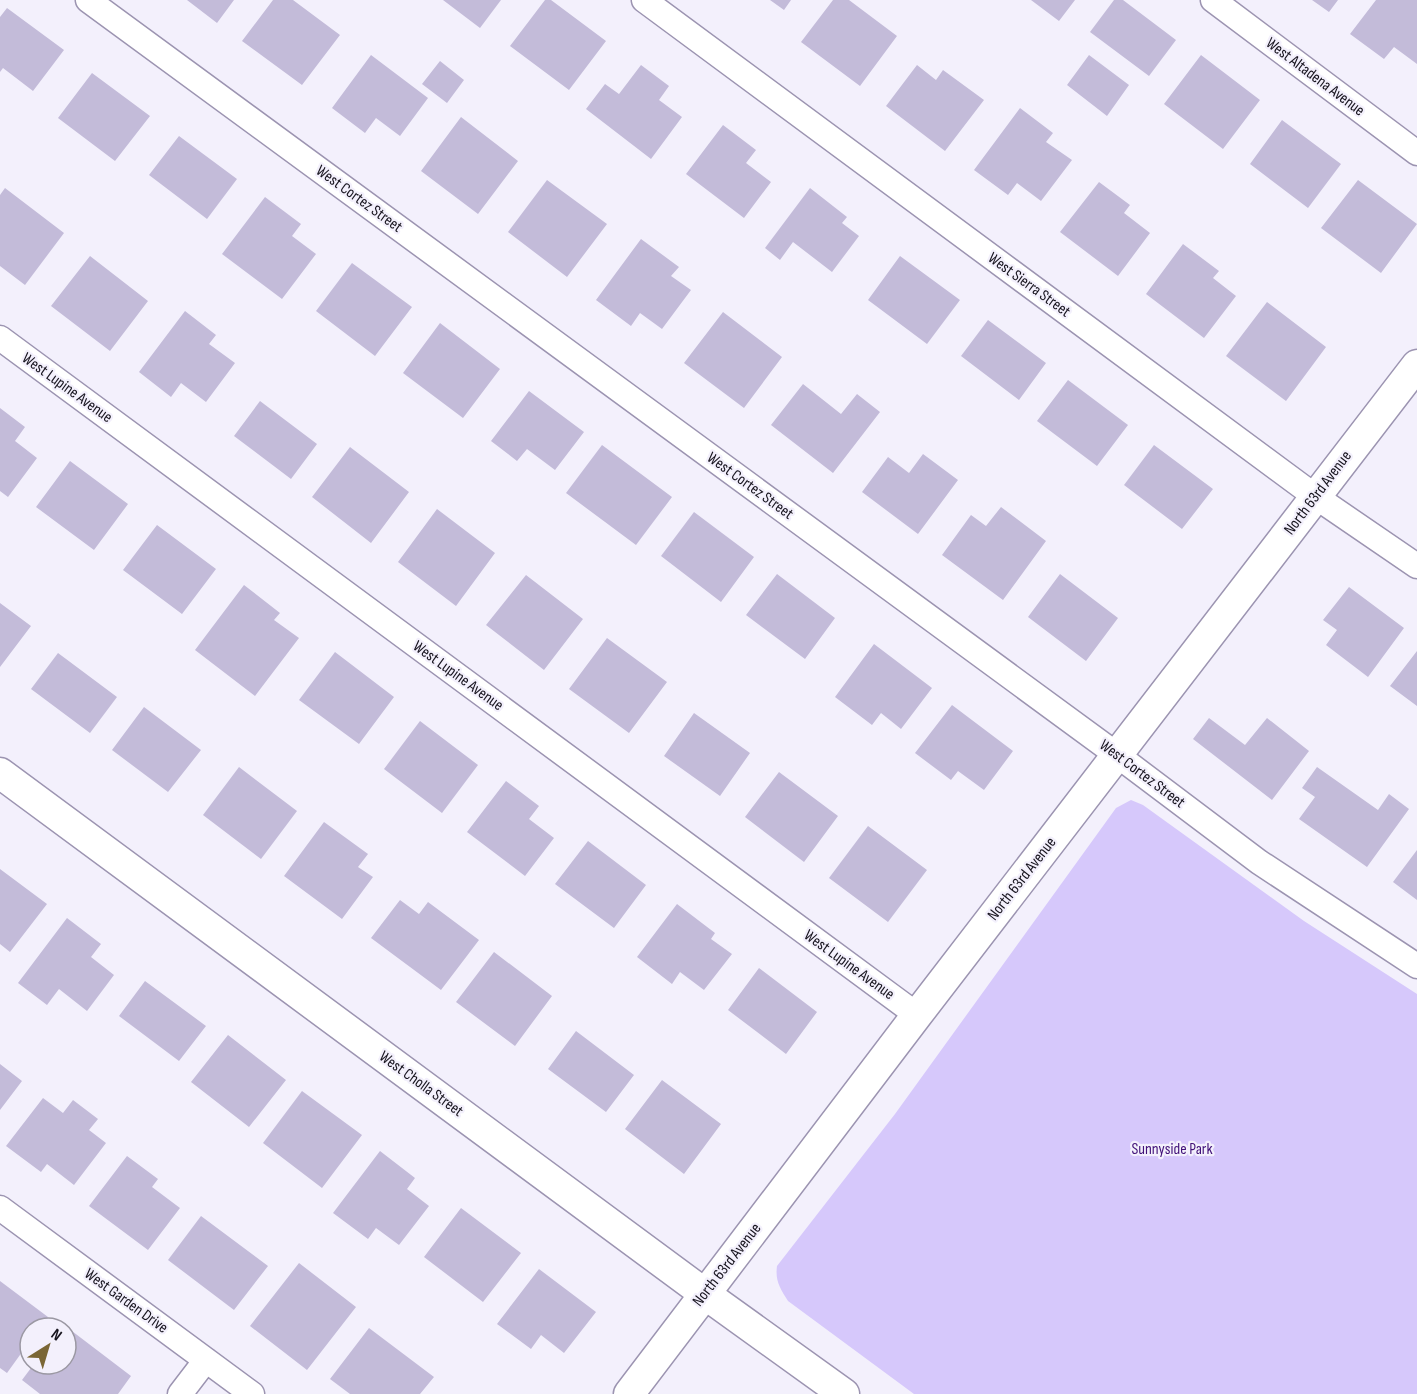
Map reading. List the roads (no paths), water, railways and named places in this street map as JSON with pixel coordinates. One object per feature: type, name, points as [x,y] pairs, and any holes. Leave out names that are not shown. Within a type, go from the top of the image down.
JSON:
[{"type":"street","name":"West Cortez Street","points":[[88,0],[1117,755],[1259,862],[1417,966]]},
{"type":"street","name":"West Sierra Street","points":[[644,0],[1316,497],[1417,566]]},
{"type":"street","name":"West Altadena Avenue","points":[[1213,0],[1417,153]]},
{"type":"street","name":"West Lupine Avenue","points":[[0,338],[917,1015]]},
{"type":"street","name":"North 63rd Avenue","points":[[629,1394],[1417,365]]},
{"type":"street","name":"West Cholla Street","points":[[0,773],[844,1394]]},
{"type":"street","name":"West Garden Drive","points":[[0,1208],[252,1394]]},
{"type":"street","points":[[180,1394],[206,1360]]},
{"type":"park label","name":"Sunnyside Park","points":[[1172,1149]]}]
